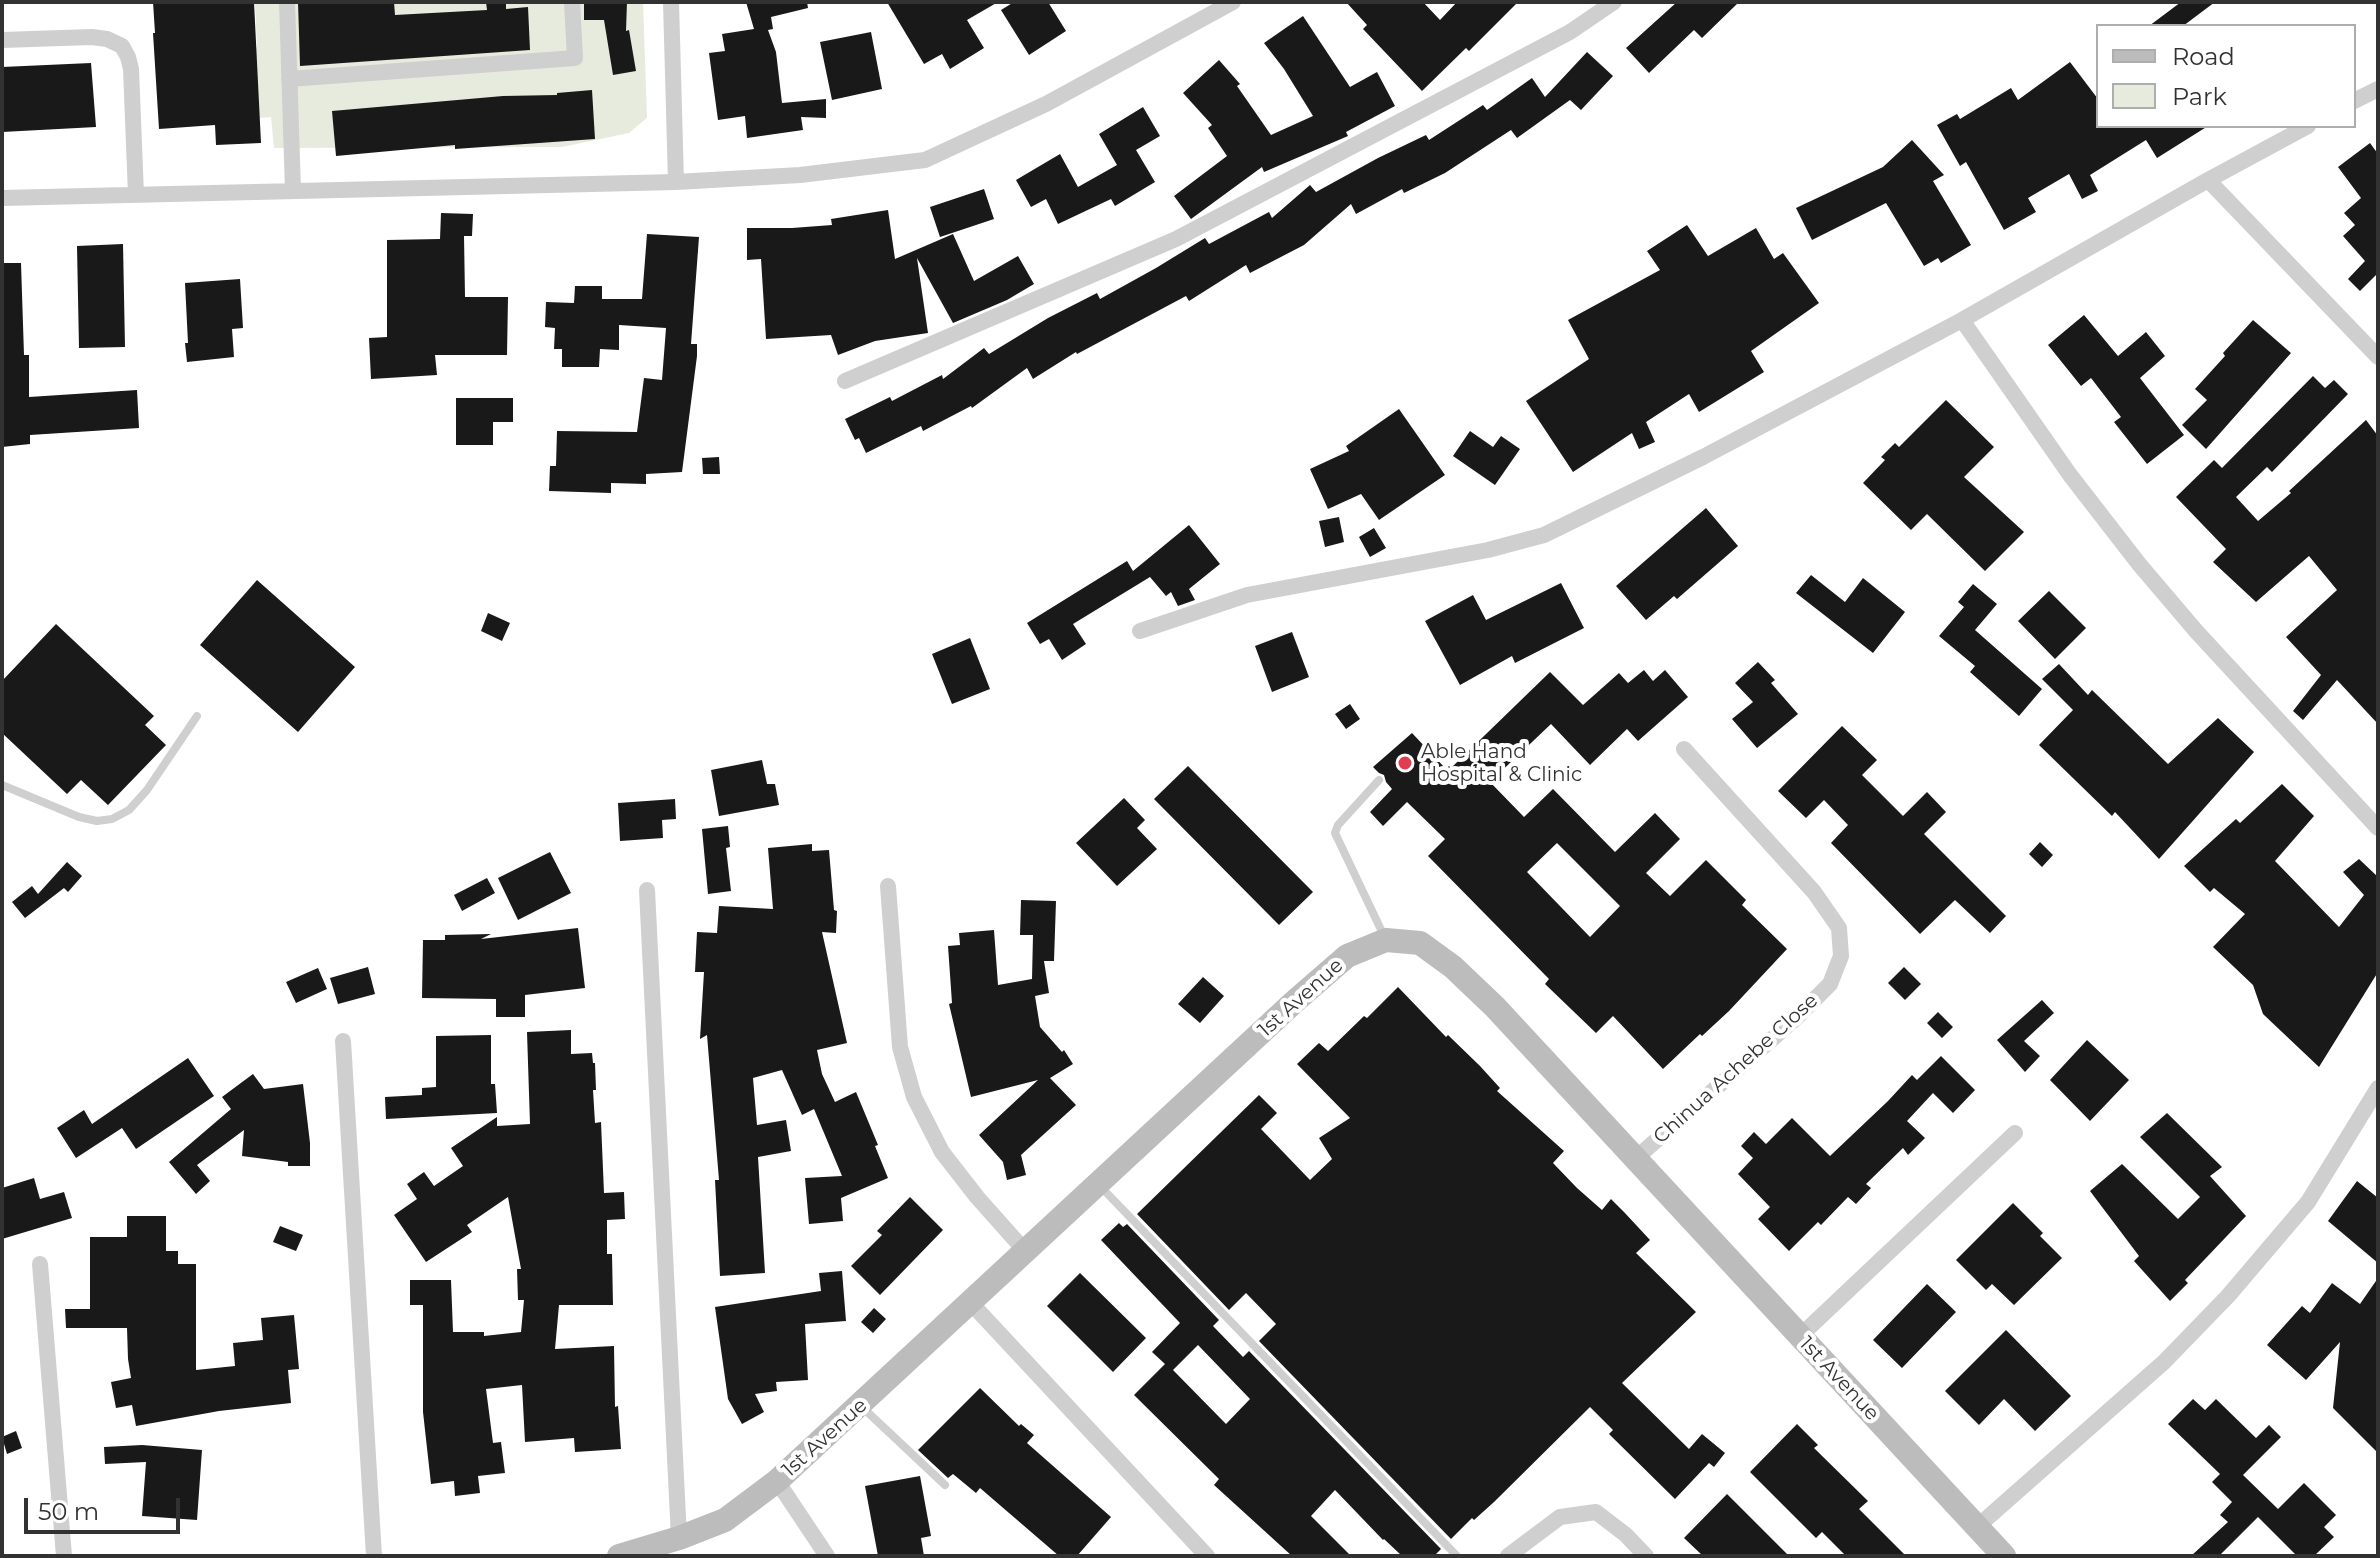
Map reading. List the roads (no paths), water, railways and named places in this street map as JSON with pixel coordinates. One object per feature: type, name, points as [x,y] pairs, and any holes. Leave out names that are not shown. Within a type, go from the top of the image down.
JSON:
[{"type":"street","points":[[287,2],[293,191]]},
{"type":"street","points":[[289,79],[575,58],[572,2]]},
{"type":"street","points":[[671,2],[676,182]]},
{"type":"street","points":[[2,198],[676,182],[800,175],[925,160],[1046,104],[1233,2]]},
{"type":"street","points":[[845,381],[1176,239],[1570,32],[1614,2]]},
{"type":"street","points":[[2,40],[92,37],[122,46],[131,69],[136,195]]},
{"type":"street","points":[[2356,100],[2378,89]]},
{"type":"street","points":[[1140,631],[1247,595],[1488,550],[1544,535],[1703,457],[1962,320],[2304,128]]},
{"type":"street","points":[[2208,180],[2378,357]]},
{"type":"street","points":[[1962,320],[2070,475],[2139,564],[2196,631],[2378,828]]},
{"type":"street","name":"Chinua Achebe Close","points":[[1635,1159],[1796,1018],[1830,984],[1841,956],[1839,928],[1814,892],[1684,749]]},
{"type":"street","points":[[888,886],[900,1047],[914,1097],[942,1152],[1025,1251]]},
{"type":"street","points":[[647,890],[679,1538]]},
{"type":"street","name":"1st Avenue","points":[[619,1556],[725,1520],[777,1481],[1347,956],[1386,940],[1420,943],[1453,967],[1495,1007],[2004,1556]]},
{"type":"street","points":[[343,1041],[374,1556]]},
{"type":"street","points":[[1977,1527],[2164,1362],[2228,1296],[2308,1202],[2378,1088]]},
{"type":"street","points":[[1799,1337],[2015,1133]]},
{"type":"street","points":[[40,1264],[64,1556]]},
{"type":"street","points":[[970,1302],[1207,1556]]},
{"type":"street","points":[[777,1481],[827,1556]]},
{"type":"street","points":[[1508,1556],[1560,1517],[1596,1512],[1626,1535],[1646,1556]]},
{"type":"lane","points":[[2,785],[79,817],[97,821],[112,819],[129,810],[147,790],[197,716]]},
{"type":"lane","points":[[1379,780],[1338,825],[1335,833],[1386,940]]},
{"type":"lane","points":[[1098,1184],[1457,1556]]},
{"type":"lane","points":[[860,1406],[945,1485]]},
{"type":"place","name":"Able Hand Hospital & Clinic","points":[[1405,763]]}]
